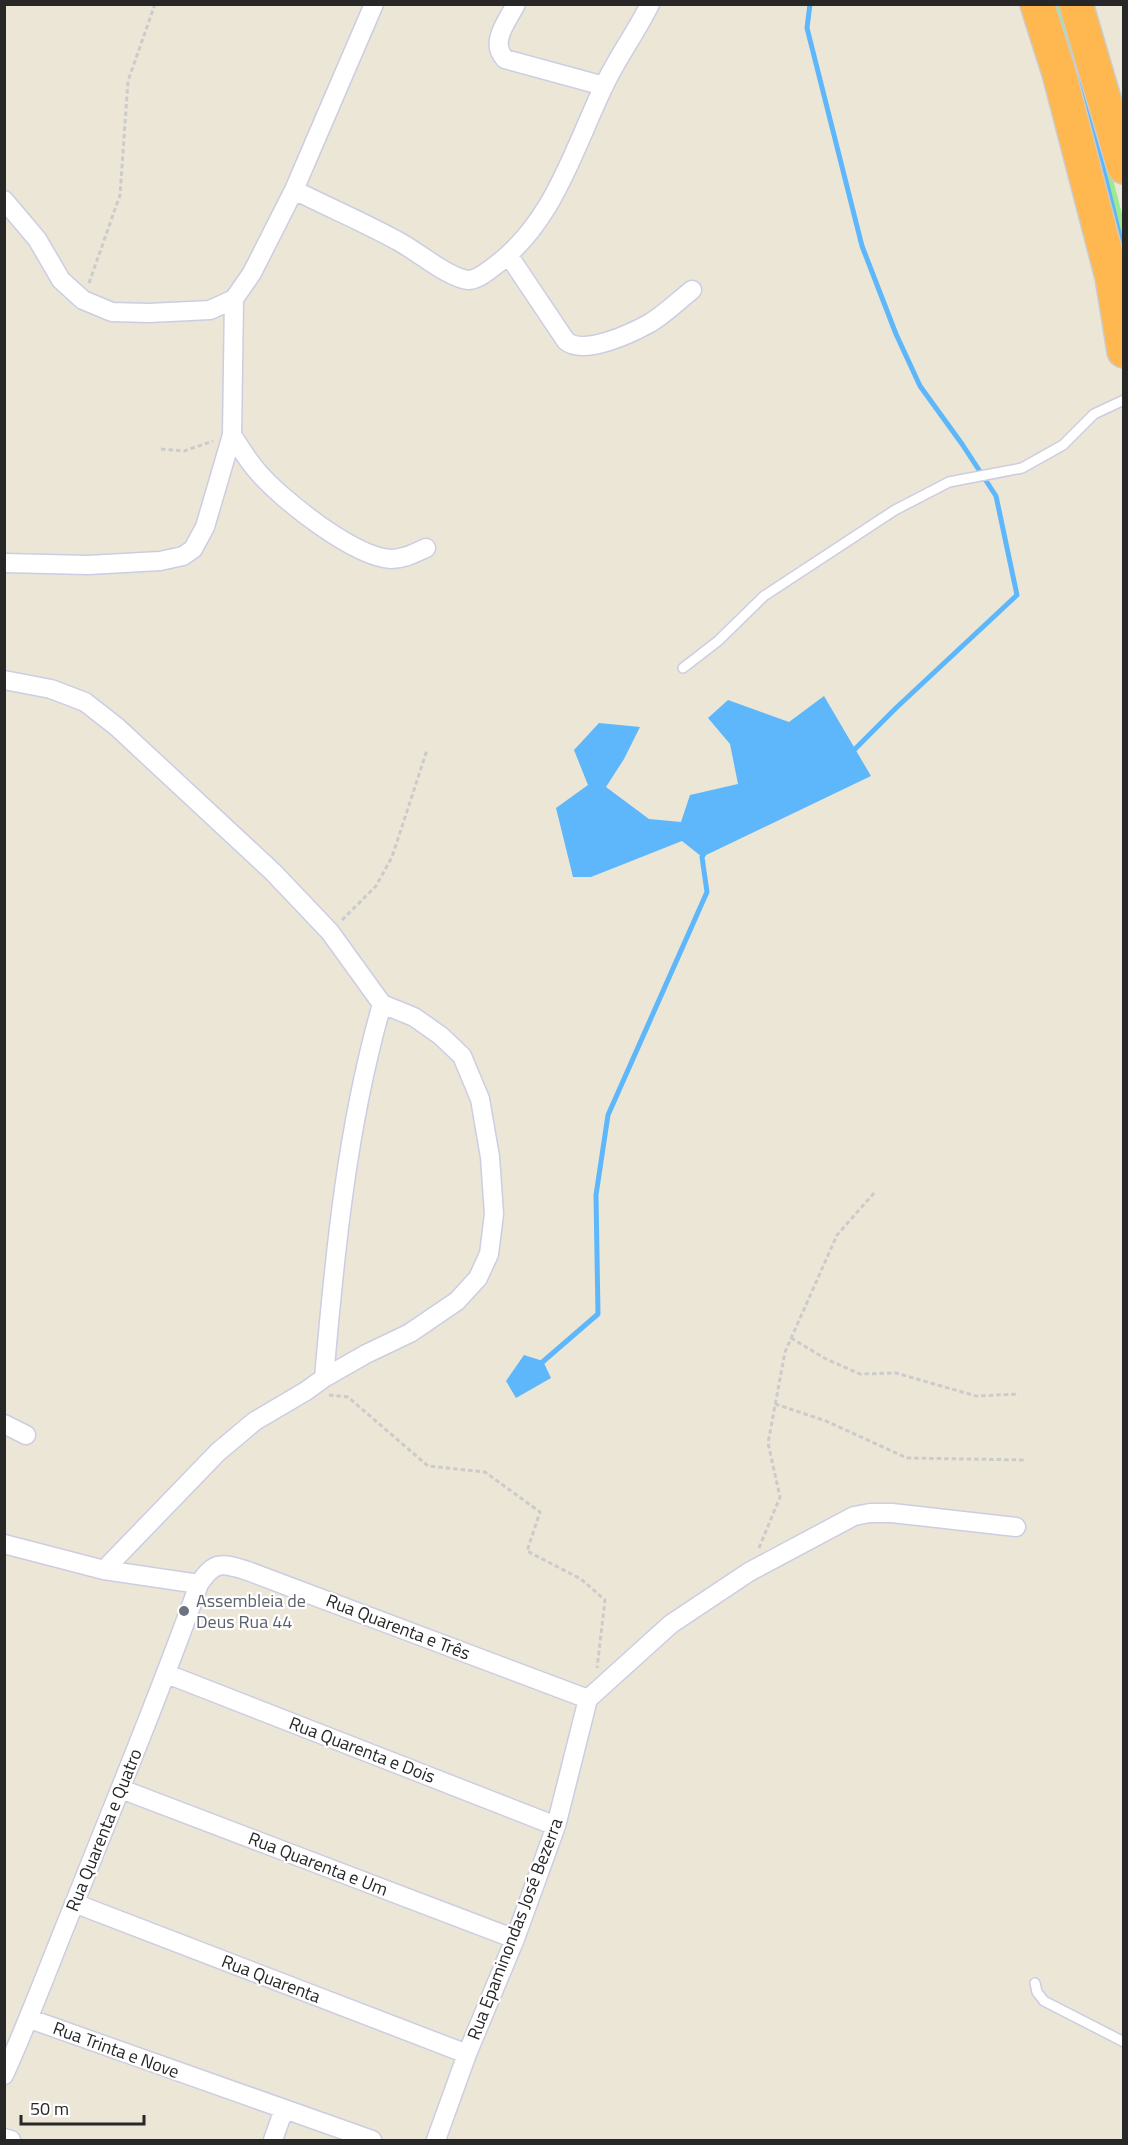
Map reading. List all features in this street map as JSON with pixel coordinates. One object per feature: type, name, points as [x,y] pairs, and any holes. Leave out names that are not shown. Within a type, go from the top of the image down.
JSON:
[{"type":"highway","points":[[1037,4],[1059,73],[1112,277],[1124,351]]},
{"type":"highway","points":[[1076,4],[1124,167]]},
{"type":"highway","points":[[1095,4],[1124,113]]},
{"type":"street","points":[[4,200],[37,239],[61,280],[83,300],[112,312],[149,313],[210,310],[234,299],[252,273],[294,190],[374,4]]},
{"type":"street","points":[[516,4],[497,43],[499,53],[505,59],[604,86]]},
{"type":"street","points":[[294,190],[398,241],[456,277],[470,280],[480,276],[509,255],[543,213],[563,180],[604,86],[642,23],[650,4]]},
{"type":"street","points":[[509,255],[566,341],[577,347],[589,346],[614,338],[651,322],[692,290]]},
{"type":"street","points":[[4,563],[88,565],[160,561],[183,556],[194,549],[205,527],[232,435],[234,299]]},
{"type":"street","points":[[232,435],[259,473],[314,523],[359,549],[390,559],[408,557],[426,548]]},
{"type":"street","points":[[4,680],[51,689],[85,702],[117,728],[273,872],[330,932],[382,1004],[414,1017],[441,1036],[462,1056],[480,1099],[490,1158],[494,1214],[489,1254],[478,1278],[458,1301],[410,1333],[366,1354],[255,1421],[218,1452],[104,1570]]},
{"type":"street","points":[[324,1378],[336,1238],[368,1053],[382,1004]]},
{"type":"street","points":[[4,1424],[26,1435]]},
{"type":"street","points":[[588,1699],[671,1624],[749,1572],[854,1516],[892,1513],[1016,1527]]},
{"type":"street","points":[[4,1544],[104,1570],[204,1578]]},
{"type":"street","name":"Rua Quarenta e Três","points":[[204,1578],[218,1566],[228,1565],[248,1571],[588,1699]]},
{"type":"street","name":"Rua Quarenta e Quatro","points":[[4,2075],[30,2019],[204,1578]]},
{"type":"street","name":"Rua Quarenta e Dois","points":[[167,1674],[556,1826]]},
{"type":"street","name":"Rua Epaminondas José Bezerra","points":[[436,2140],[467,2054],[515,1939],[556,1826],[588,1699]]},
{"type":"street","name":"Rua Quarenta e Um","points":[[121,1790],[515,1939]]},
{"type":"street","name":"Rua Quarenta","points":[[74,1903],[467,2054]]},
{"type":"street","name":"Rua Trinta e Nove","points":[[30,2019],[284,2109],[364,2140]]},
{"type":"street","points":[[273,2140],[284,2109]]},
{"type":"street","points":[[4,2138],[11,2140]]},
{"type":"lane","points":[[683,668],[718,640],[764,596],[896,510],[949,482],[1022,468],[1063,445],[1094,414],[1124,400]]},
{"type":"lane","points":[[1035,1983],[1037,1992],[1044,2001],[1124,2042]]},
{"type":"path","points":[[83,300],[120,195],[128,81],[155,4]]},
{"type":"path","points":[[161,449],[184,451],[232,435]]},
{"type":"path","points":[[330,932],[376,886],[392,857],[427,750]]},
{"type":"path","points":[[749,1572],[780,1497],[768,1443],[785,1352],[837,1235],[875,1192]]},
{"type":"path","points":[[791,1338],[826,1359],[860,1374],[896,1373],[976,1396],[1019,1394]]},
{"type":"path","points":[[306,1391],[348,1397],[428,1466],[485,1472],[540,1512],[527,1551],[581,1579],[605,1600],[597,1674],[588,1699]]},
{"type":"path","points":[[775,1404],[826,1421],[907,1458],[1024,1460]]},
{"type":"green space","points":[[1053,5],[1068,5],[1123,218],[1123,284]]},
{"type":"water","points":[[824,696],[871,776],[702,857],[682,841],[591,877],[573,877],[556,808],[588,785],[574,750],[599,723],[640,727],[624,759],[606,787],[649,819],[681,822],[690,795],[738,784],[730,744],[708,718],[728,700],[789,722]]},
{"type":"water","points":[[524,1355],[543,1361],[551,1378],[516,1398],[506,1381]]},
{"type":"waterway","points":[[810,4],[807,28],[862,246],[896,334],[920,386],[996,496],[1017,595],[855,749],[850,751]]},
{"type":"waterway","points":[[1080,75],[1124,253]]},
{"type":"waterway","points":[[539,1365],[598,1314],[596,1195],[608,1115],[707,892],[702,857],[705,852]]},
{"type":"place","name":"Assembleia de Deus Rua 44","points":[[184,1611]]}]
